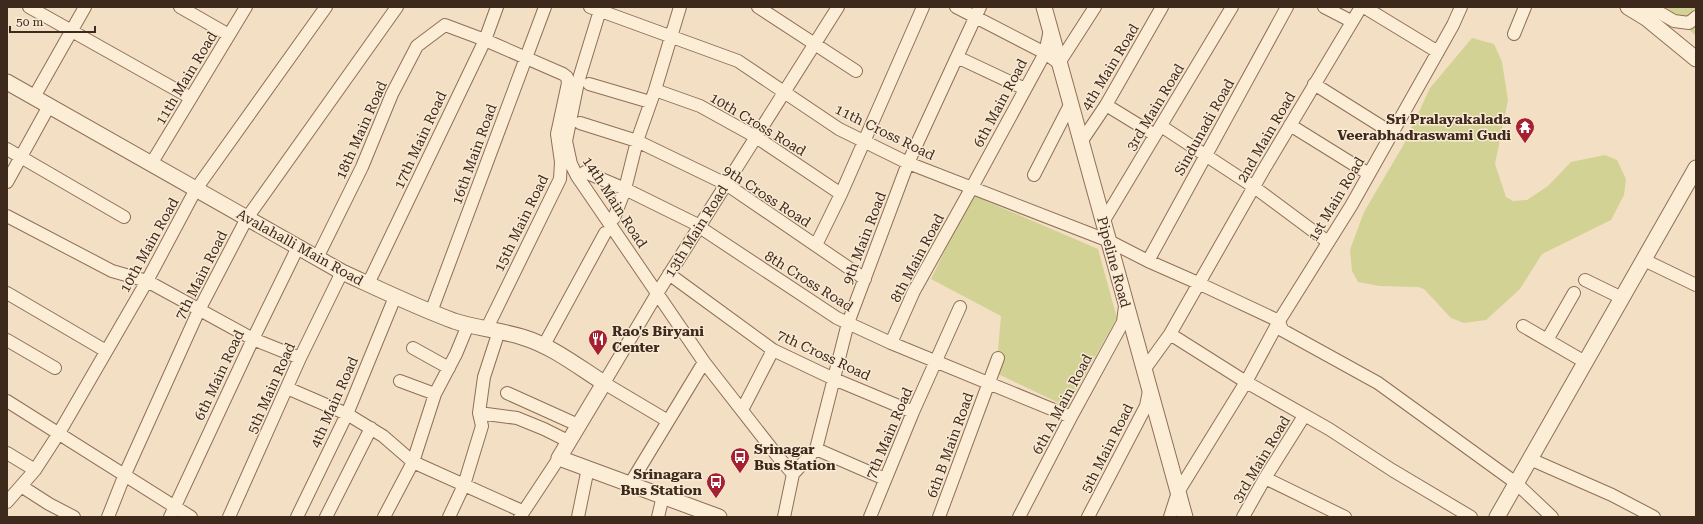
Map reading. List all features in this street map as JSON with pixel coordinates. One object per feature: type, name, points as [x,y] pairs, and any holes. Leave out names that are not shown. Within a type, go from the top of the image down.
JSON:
[{"type":"street","points":[[30,7],[191,98]]},
{"type":"street","points":[[34,97],[85,7]]},
{"type":"street","points":[[180,7],[229,35]]},
{"type":"street","name":"11th Main Road","points":[[151,164],[246,7]]},
{"type":"street","name":"10th Main Road","points":[[7,502],[35,470],[59,433],[147,281],[196,189],[326,7]]},
{"type":"street","name":"7th Main Road","points":[[108,517],[125,474],[199,310],[247,218],[397,7]]},
{"type":"street","name":"17th Main Road","points":[[368,284],[484,40],[497,7]]},
{"type":"street","name":"16th Main Road","points":[[431,312],[545,7]]},
{"type":"street","points":[[614,218],[626,189],[636,141],[655,90],[680,7]]},
{"type":"street","points":[[758,7],[856,71]]},
{"type":"street","name":"13th Main Road","points":[[521,514],[559,458],[669,274],[838,7]]},
{"type":"street","points":[[816,245],[841,194],[923,7]]},
{"type":"street","points":[[956,7],[978,12],[1059,63],[1095,7]]},
{"type":"street","name":"Pipeline Road","points":[[1044,7],[1185,517]]},
{"type":"street","name":"4th Main Road","points":[[1081,142],[1106,105],[1162,7]]},
{"type":"street","name":"3rd Main Road","points":[[1103,222],[1232,7]]},
{"type":"street","name":"Sindunadi Road","points":[[1148,261],[1287,7]]},
{"type":"street","points":[[1324,7],[1351,21]]},
{"type":"street","points":[[1362,7],[1438,52]]},
{"type":"street","name":"2nd Main Road","points":[[1198,283],[1351,21],[1362,7]]},
{"type":"street","name":"1st Main Road","points":[[1279,321],[1369,174],[1438,52],[1461,7]]},
{"type":"street","points":[[1514,34],[1525,7]]},
{"type":"street","points":[[1628,7],[1649,11],[1674,21],[1689,23],[1696,17]]},
{"type":"street","name":"11th Cross Road","points":[[597,8],[670,37],[738,61],[839,129],[908,163],[971,189],[1108,241],[1279,321]]},
{"type":"street","name":"14th Main Road","points":[[597,8],[576,89],[566,141],[571,164],[577,176],[658,292],[704,362],[778,458],[793,474]]},
{"type":"street","points":[[1649,11],[1696,59]]},
{"type":"street","name":"9th Main Road","points":[[816,449],[848,323],[908,163],[978,12]]},
{"type":"street","name":"18th Main Road","points":[[317,258],[362,167],[392,94],[417,46],[444,25],[484,40]]},
{"type":"street","name":"6th Main Road","points":[[971,189],[1045,53],[1050,30]]},
{"type":"street","points":[[484,40],[526,58]]},
{"type":"street","points":[[957,57],[1025,89]]},
{"type":"street","name":"15th Main Road","points":[[493,330],[560,179],[561,162],[557,134],[568,83],[567,77],[526,58]]},
{"type":"street","name":"Avalahalli Main Road","points":[[7,82],[342,272],[431,312],[468,325],[522,337],[544,345],[604,383]]},
{"type":"street","points":[[589,84],[650,102]]},
{"type":"street","points":[[1314,84],[1392,134]]},
{"type":"street","name":"10th Cross Road","points":[[655,90],[700,106],[756,137],[841,194]]},
{"type":"street","points":[[1034,175],[1071,103]]},
{"type":"street","points":[[1106,105],[1206,156],[1254,187],[1328,242]]},
{"type":"street","points":[[7,182],[49,106]]},
{"type":"street","name":"9th Cross Road","points":[[580,123],[636,141],[726,184],[865,279]]},
{"type":"street","points":[[1290,125],[1369,174]]},
{"type":"street","points":[[7,149],[124,217]]},
{"type":"street","points":[[1497,517],[1696,168]]},
{"type":"street","name":"8th Cross Road","points":[[585,172],[626,189],[700,226],[837,318],[891,343],[1071,417]]},
{"type":"street","name":"8th Main Road","points":[[891,343],[914,291],[971,189]]},
{"type":"street","points":[[7,216],[112,271],[147,281],[253,339],[300,358]]},
{"type":"street","name":"14th Main Road","points":[[544,345],[606,233]]},
{"type":"street","name":"6th Main Road","points":[[172,512],[298,247]]},
{"type":"street","points":[[1644,260],[1696,285]]},
{"type":"street","name":"5th Main Road","points":[[230,517],[300,358],[342,272]]},
{"type":"street","name":"7th Cross Road","points":[[669,274],[773,350],[834,379],[913,412]]},
{"type":"street","points":[[1584,280],[1622,298]]},
{"type":"street","points":[[1144,370],[1170,334],[1198,283]]},
{"type":"street","points":[[1547,340],[1574,293]]},
{"type":"street","name":"4th Main Road","points":[[297,517],[347,414],[395,297]]},
{"type":"street","points":[[8,298],[106,351]]},
{"type":"street","name":"6th A Main Road","points":[[1019,517],[1123,322],[1125,304]]},
{"type":"street","name":"7th Main Road","points":[[870,517],[913,412],[960,307]]},
{"type":"street","points":[[1170,517],[1178,492],[1246,382],[1279,321]]},
{"type":"street","points":[[1279,321],[1282,330],[1378,383],[1516,484],[1552,517]]},
{"type":"street","points":[[384,517],[413,462],[435,394],[449,368],[468,325]]},
{"type":"street","points":[[1523,326],[1585,362]]},
{"type":"street","points":[[448,517],[464,485],[482,426],[479,413],[493,330]]},
{"type":"street","points":[[1170,334],[1246,382],[1329,429],[1392,470],[1471,517]]},
{"type":"street","points":[[7,340],[55,368]]},
{"type":"street","points":[[413,348],[449,368]]},
{"type":"street","points":[[742,410],[773,350]]},
{"type":"street","name":"6th B Main Road","points":[[939,517],[998,358]]},
{"type":"street","points":[[630,484],[704,362]]},
{"type":"street","points":[[400,381],[435,394]]},
{"type":"street","points":[[604,383],[668,421]]},
{"type":"street","points":[[287,388],[347,414],[383,436],[413,462],[464,485],[521,514]]},
{"type":"street","name":"5th Main Road","points":[[1088,517],[1146,406],[1149,391]]},
{"type":"street","points":[[507,393],[578,425]]},
{"type":"street","points":[[7,401],[125,474],[172,512],[191,517]]},
{"type":"street","points":[[479,413],[518,418],[544,429],[568,442]]},
{"type":"street","name":"3rd Main Road","points":[[1243,517],[1265,478],[1304,416]]},
{"type":"street","points":[[326,517],[371,428]]},
{"type":"street","points":[[784,517],[793,474],[816,449],[885,478]]},
{"type":"street","points":[[7,453],[35,470]]},
{"type":"street","points":[[559,458],[715,515]]},
{"type":"street","points":[[1530,459],[1612,495],[1654,517]]},
{"type":"street","points":[[578,517],[588,468]]},
{"type":"street","points":[[1265,478],[1346,517]]},
{"type":"street","points":[[21,486],[49,504],[74,517]]},
{"type":"street","points":[[658,517],[663,496]]},
{"type":"green space","points":[[1665,7],[1696,7],[1696,36]]},
{"type":"green space","points":[[1472,38],[1494,44],[1502,62],[1508,100],[1495,164],[1506,197],[1513,201],[1527,200],[1548,186],[1571,162],[1605,155],[1617,160],[1626,179],[1624,195],[1611,220],[1542,254],[1520,289],[1486,320],[1464,323],[1451,318],[1424,289],[1418,287],[1380,286],[1358,282],[1352,271],[1350,250],[1364,212],[1404,144],[1430,88]]},
{"type":"green space","points":[[972,195],[1098,249],[1117,318],[1067,407],[996,373],[1001,316],[931,279]]},
{"type":"place","name":"Sri Pralayakalada Veerabhadraswami Gudi","points":[[1525,144]]},
{"type":"place","name":"Rao's Biryani Center","points":[[598,356]]},
{"type":"place","name":"Srinagar Bus Station","points":[[740,474]]},
{"type":"place","name":"Srinagara Bus Station","points":[[716,499]]}]
